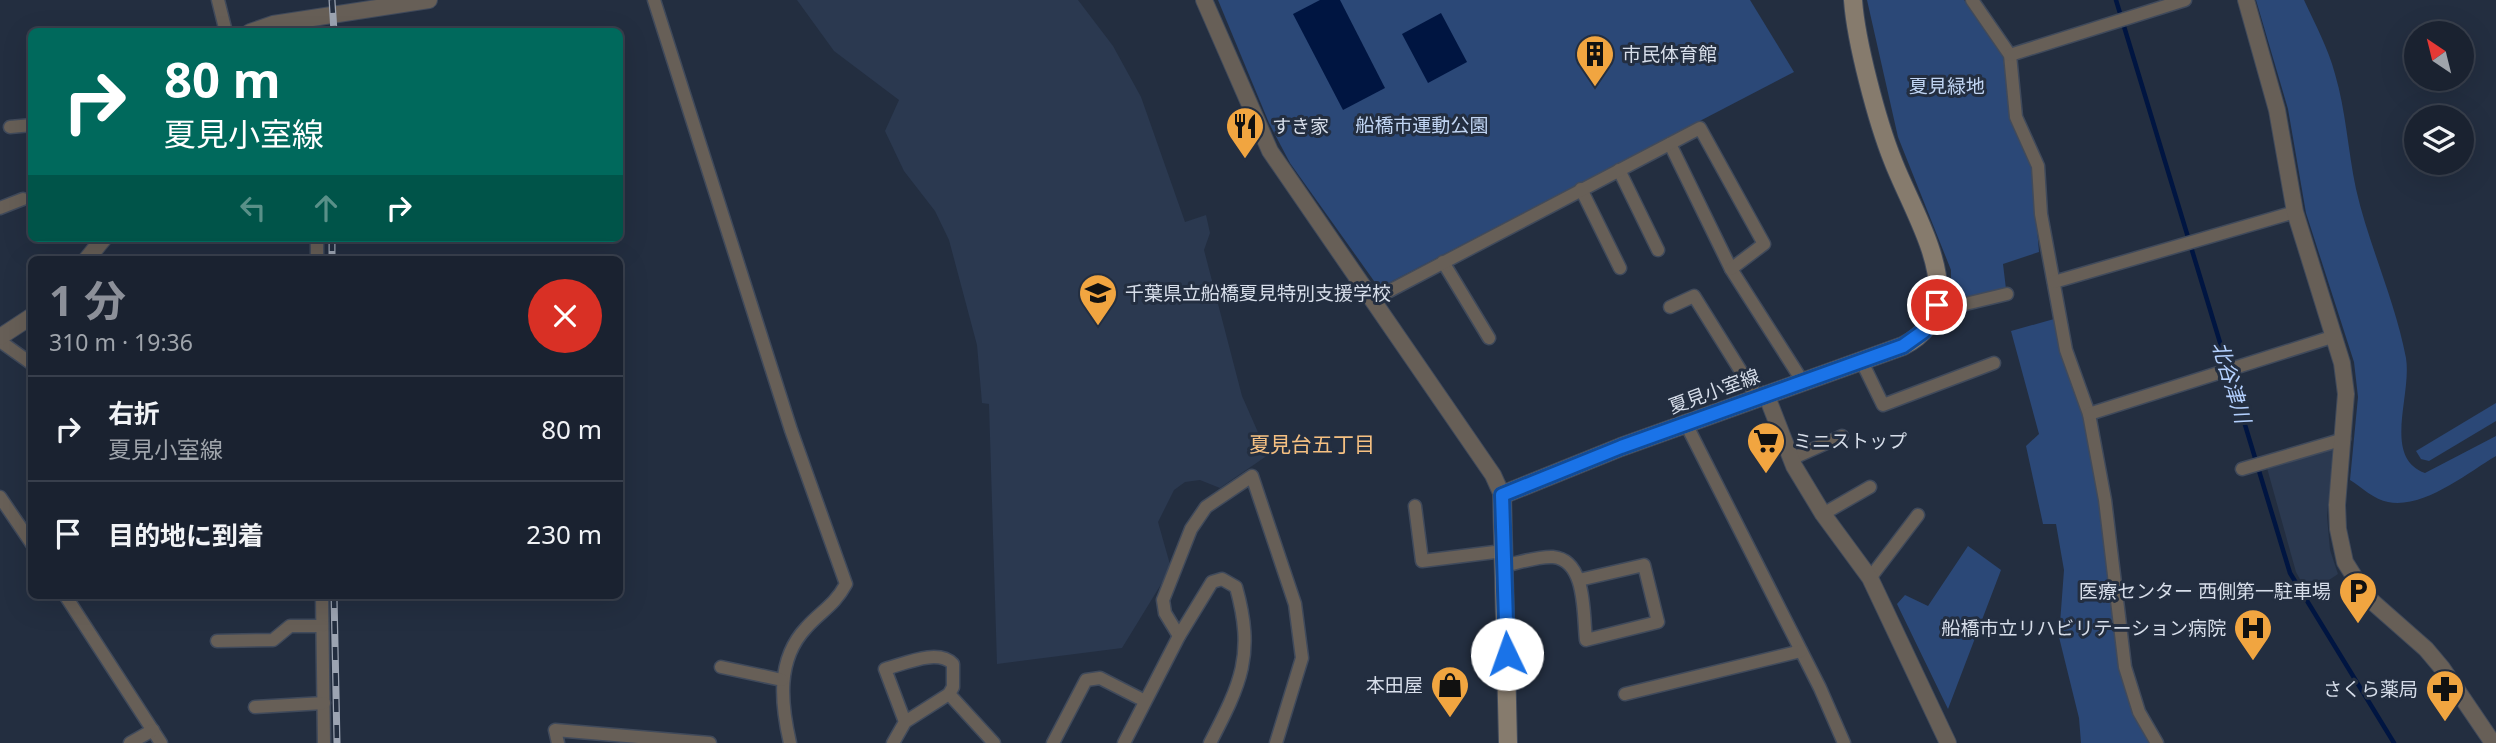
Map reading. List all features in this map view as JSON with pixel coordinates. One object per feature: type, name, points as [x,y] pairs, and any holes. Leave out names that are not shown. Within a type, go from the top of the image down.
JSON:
[{"type":"main road","points":[[1853,0],[1885,139],[1936,266],[1939,295],[1936,311]]},
{"type":"main road","name":"夏見小室線","points":[[1502,495],[1911,342],[1924,331],[1936,311]]},
{"type":"main road","points":[[1502,495],[1507,743]]},
{"type":"street","points":[[218,0],[225,28]]},
{"type":"street","points":[[261,28],[272,24],[317,24],[349,6],[429,0]]},
{"type":"street","points":[[654,0],[791,430],[846,584],[832,606],[806,628],[789,651],[782,680],[790,743]]},
{"type":"street","points":[[1204,0],[1270,150],[1486,465],[1502,495]]},
{"type":"street","points":[[1972,0],[2010,55],[2016,117],[2038,166],[2041,214],[2066,350],[2089,414],[2105,500],[2125,667],[2138,712],[2157,743]]},
{"type":"street","points":[[2010,55],[2185,0]]},
{"type":"street","points":[[2245,0],[2277,110],[2295,212],[2335,335],[2346,394],[2337,505],[2338,529],[2345,562],[2373,604],[2426,649],[2442,668],[2493,743]]},
{"type":"street","points":[[10,127],[28,125]]},
{"type":"street","points":[[1372,300],[1700,128],[1764,244],[1731,269]]},
{"type":"street","points":[[1670,144],[1731,269],[1794,373],[1803,382]]},
{"type":"street","points":[[1619,170],[1658,250]]},
{"type":"street","points":[[1581,190],[1620,268]]},
{"type":"street","points":[[0,208],[23,199]]},
{"type":"street","points":[[2054,282],[2295,212]]},
{"type":"street","points":[[89,256],[101,242]]},
{"type":"street","points":[[1443,261],[1489,338]]},
{"type":"street","points":[[1936,311],[2007,294]]},
{"type":"street","points":[[1670,307],[1694,296],[1761,396],[1791,459],[1823,514],[1870,578],[1948,743]]},
{"type":"street","points":[[28,319],[0,340],[28,361]]},
{"type":"street","points":[[2089,414],[2335,335]]},
{"type":"street","points":[[1862,362],[1883,405],[1994,363]]},
{"type":"street","points":[[1686,424],[1801,651],[1844,743]]},
{"type":"street","points":[[1791,459],[1842,436]]},
{"type":"street","points":[[2247,468],[2344,439]]},
{"type":"street","points":[[1179,636],[1165,613],[1163,600],[1191,529],[1206,507],[1252,476],[1295,604],[1302,658],[1276,743]]},
{"type":"street","points":[[1823,514],[1870,487]]},
{"type":"street","points":[[0,497],[28,538]]},
{"type":"street","points":[[1415,506],[1422,561],[1555,557],[1569,565],[1579,580],[1586,640],[1658,622],[1644,565],[1579,580]]},
{"type":"street","points":[[1870,578],[1918,515]]},
{"type":"street","points":[[1124,743],[1179,636],[1212,582],[1222,579],[1236,587],[1246,622],[1246,649],[1235,690],[1210,743]]},
{"type":"street","points":[[68,599],[161,743]]},
{"type":"street","points":[[322,599],[324,743]]},
{"type":"street","points":[[216,641],[273,640],[290,626],[322,626]]},
{"type":"street","points":[[1625,694],[1801,651]]},
{"type":"street","points":[[893,743],[905,722],[948,694],[953,687],[953,664],[948,658],[938,656],[885,669],[905,722]]},
{"type":"street","points":[[721,667],[782,680]]},
{"type":"street","points":[[1053,743],[1086,680],[1100,678],[1145,701]]},
{"type":"street","points":[[948,694],[994,743]]},
{"type":"street","points":[[255,707],[324,703]]},
{"type":"street","points":[[130,743],[153,730]]},
{"type":"street","points":[[558,743],[555,730],[710,743]]},
{"type":"shaded area","name":"千葉県立船橋夏見特別支援学校","points":[[797,0],[1078,0],[1113,46],[1141,97],[1185,222],[1206,215],[1210,233],[1204,250],[1242,396],[1268,455],[1220,488],[1200,480],[1185,482],[1174,490],[1158,522],[1171,568],[1122,648],[997,664],[989,404],[982,403],[977,345],[949,240],[935,211],[904,171],[885,131],[899,100],[834,51]]},
{"type":"shaded area","points":[[1320,0],[1340,0],[1385,88],[1343,110],[1293,14]]},
{"type":"shaded area","points":[[1441,13],[1467,62],[1428,83],[1402,34]]},
{"type":"shaded area","points":[[2334,448],[2327,516],[2330,550],[2338,574],[2308,594],[2296,572],[2267,468]]},
{"type":"green space","name":"船橋市運動公園","points":[[1218,0],[1750,0],[1794,72],[1379,288],[1290,163],[1269,123]]},
{"type":"green space","name":"夏見緑地","points":[[1867,0],[1964,0],[2003,53],[2008,86],[2032,167],[2039,252],[2003,264],[2006,289],[1951,303],[1951,270],[1898,137]]},
{"type":"green space","points":[[2256,0],[2304,0],[2332,64],[2342,102],[2356,189],[2406,358],[2402,424],[2405,454],[2412,465],[2425,473],[2496,436],[2496,456],[2445,488],[2416,500],[2402,503],[2383,501],[2350,480],[2358,397],[2354,362],[2306,213],[2288,109]]},
{"type":"green space","points":[[2054,319],[2084,414],[2101,501],[2121,667],[2152,743],[2081,743],[2079,718],[2059,637],[2064,570],[2056,524],[2043,524],[2026,446],[2039,434],[2011,331]]},
{"type":"green space","points":[[2496,403],[2496,421],[2429,461],[2421,459],[2416,451]]},
{"type":"green space","points":[[1968,546],[2001,570],[1948,709],[1897,604],[1905,595],[1928,606]]},
{"type":"waterway","name":"北谷津川","points":[[2116,0],[2290,573],[2394,743]]},
{"type":"railway","points":[[332,0],[334,28]]},
{"type":"railway","points":[[332,242],[332,256]]},
{"type":"railway","points":[[334,599],[337,743]]},
{"type":"place","name":"市民体育館","points":[[1595,88]]},
{"type":"place","name":"すき家","points":[[1245,160]]},
{"type":"place","name":"千葉県立船橋夏見特別支援学校","points":[[1098,327]]},
{"type":"place","name":"ミニストップ","points":[[1766,475]]},
{"type":"place","name":"医療センター 西側第一駐車場","points":[[2358,625]]},
{"type":"place","name":"船橋市立リハビリテーション病院","points":[[2253,662]]},
{"type":"place","name":"本田屋","points":[[1450,719]]},
{"type":"place","name":"さくら薬局","points":[[2445,723]]},
{"type":"district","name":"夏見台五丁目","points":[[1312,444]]},
{"type":"route","points":[[1507,654],[1502,495],[1621,447],[1903,346],[1924,331],[1937,305]]}]
